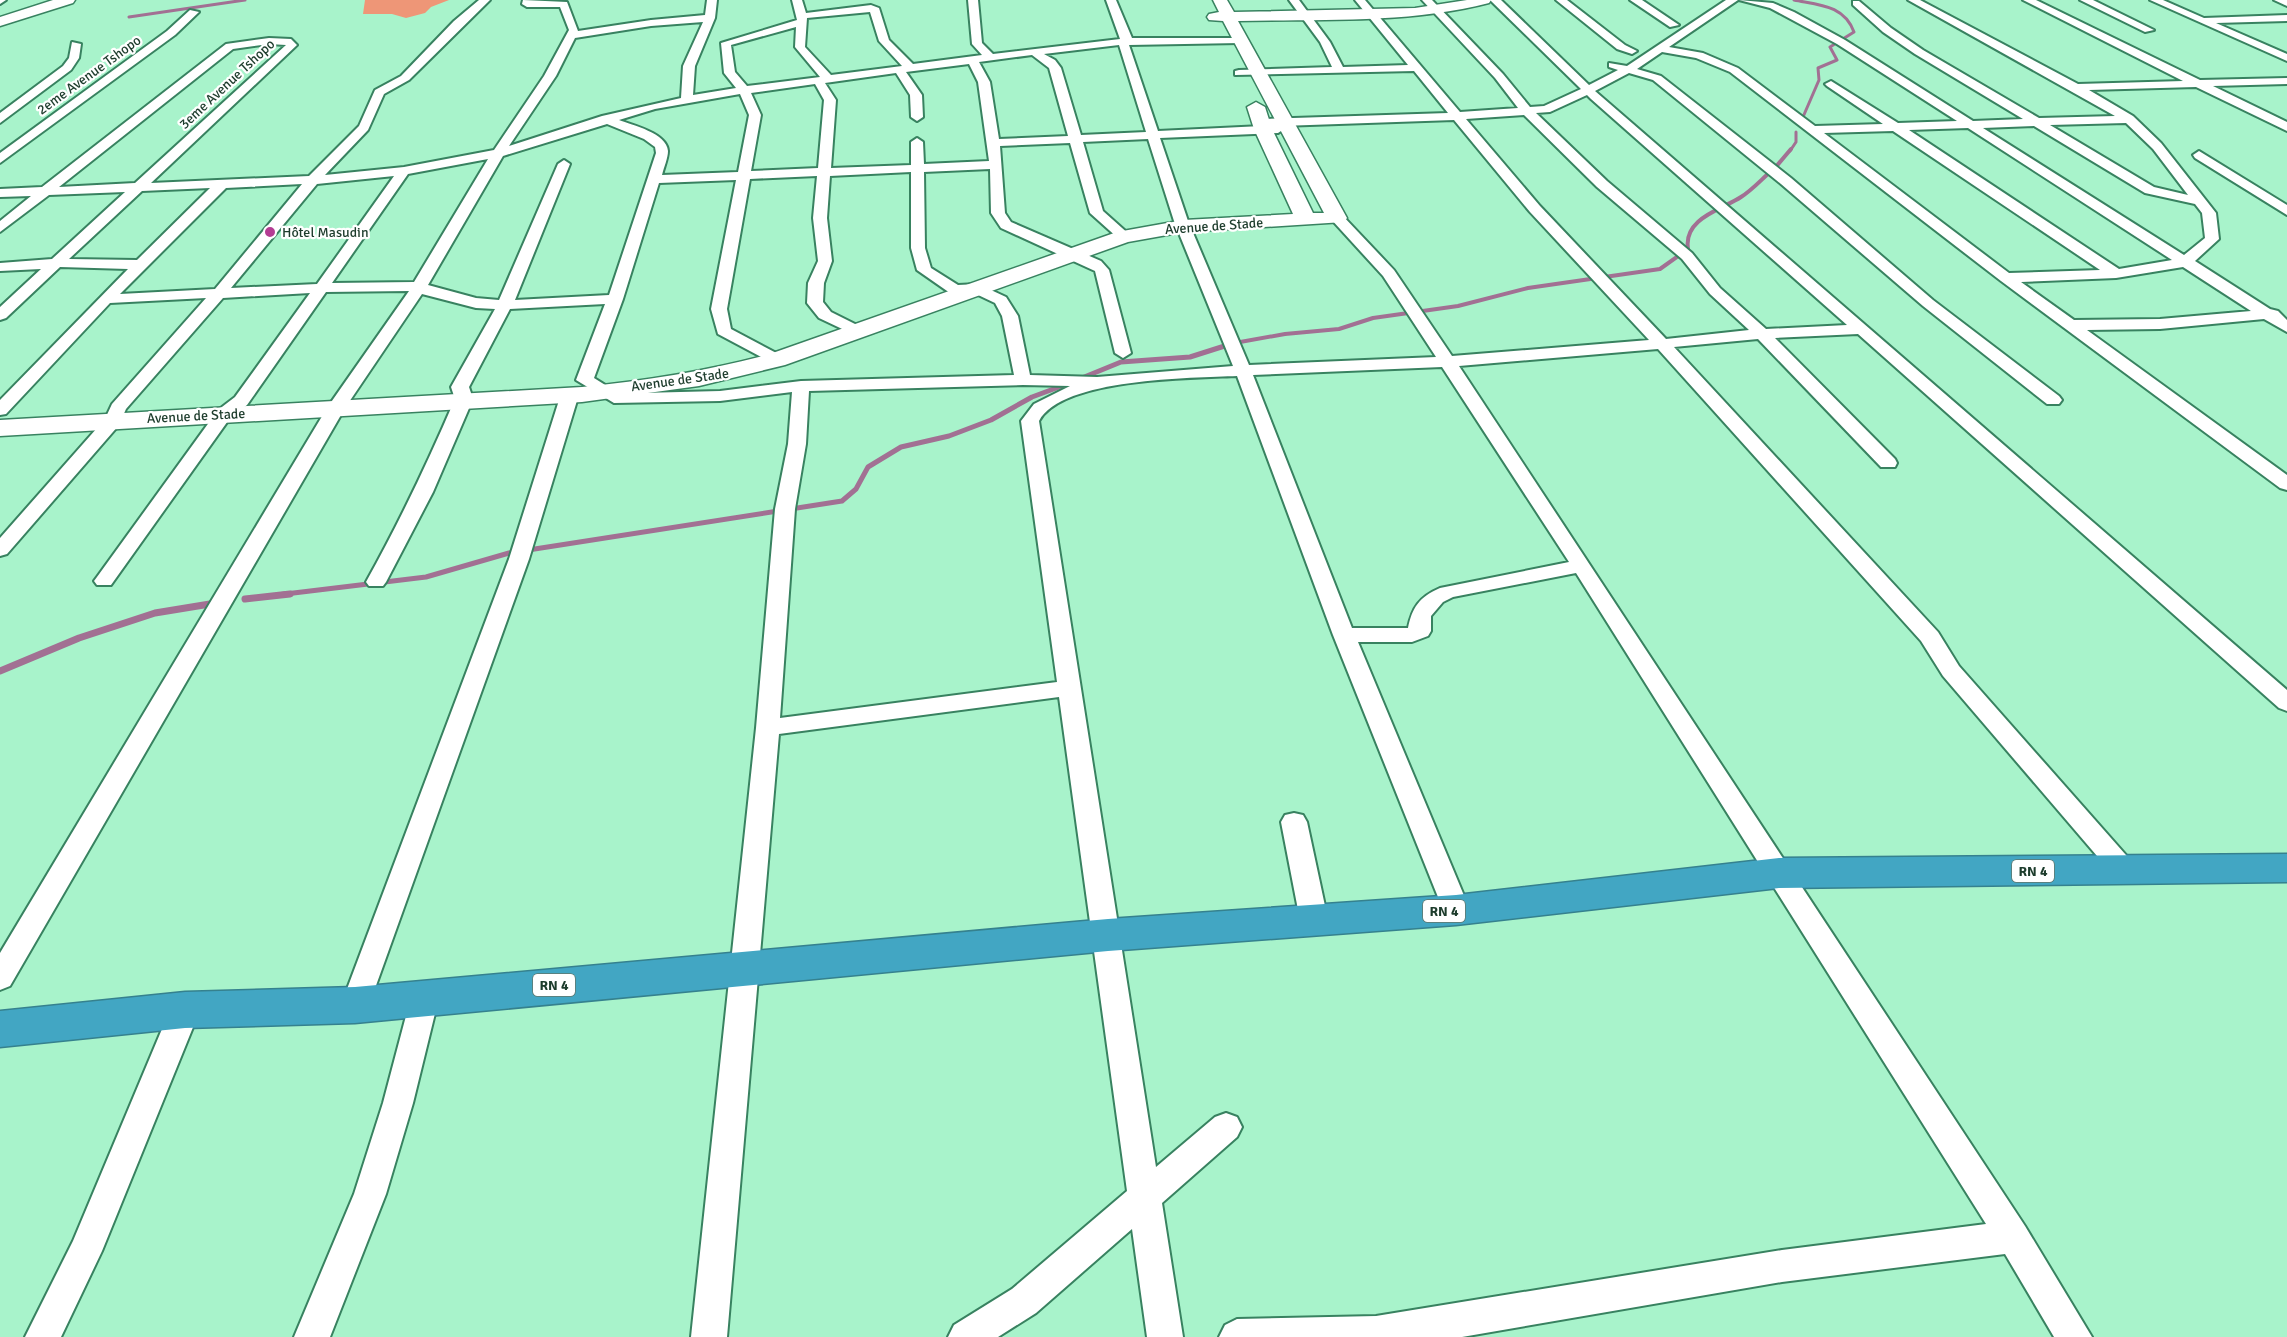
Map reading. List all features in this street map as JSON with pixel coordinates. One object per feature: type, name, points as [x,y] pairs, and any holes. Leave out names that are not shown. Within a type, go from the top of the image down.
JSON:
[{"type":"highway","name":"RN 4","points":[[0,1029],[185,1010],[355,1005],[1108,935],[1456,910],[1779,873],[2287,868]]},
{"type":"street","points":[[0,22],[68,0]]},
{"type":"street","points":[[0,550],[313,180],[364,127],[379,92],[405,78],[458,23],[485,0]]},
{"type":"street","points":[[0,978],[340,402],[419,286],[498,153],[550,76],[574,30],[564,4],[527,4],[528,0]]},
{"type":"street","points":[[687,100],[689,66],[710,18],[712,0]]},
{"type":"street","points":[[798,0],[802,19],[800,46],[823,79],[830,100],[820,218],[825,261],[816,283],[815,303],[825,315],[854,329]]},
{"type":"street","points":[[973,0],[977,44],[989,56]]},
{"type":"street","points":[[1111,0],[1127,38],[1123,42]]},
{"type":"street","points":[[1206,0],[1221,16],[1370,13],[1484,0]]},
{"type":"street","points":[[1220,0],[1221,16],[1231,40],[1239,73],[1339,218],[1389,273],[1582,566],[2013,1238],[2074,1337]]},
{"type":"street","points":[[1294,0],[1325,42],[1340,71]]},
{"type":"street","points":[[1360,0],[1534,209],[1661,343],[1930,637],[1951,671],[2124,870]]},
{"type":"street","points":[[1495,0],[1585,87],[2287,703]]},
{"type":"street","points":[[1561,0],[1621,47],[1632,51]]},
{"type":"street","points":[[1635,0],[1674,25]]},
{"type":"street","points":[[1585,87],[1632,51],[1713,0]]},
{"type":"street","points":[[992,143],[1154,137],[1272,121],[1525,108],[1546,109],[1585,87],[1629,69],[1733,0]]},
{"type":"street","points":[[1744,0],[1773,6],[1838,42],[2287,327]]},
{"type":"street","points":[[1913,0],[1923,3],[2076,87],[2128,119],[2157,146],[2209,213],[2212,239],[2185,262],[2116,274],[2006,278]]},
{"type":"street","points":[[2028,0],[2287,127]]},
{"type":"street","points":[[2085,0],[2149,30]]},
{"type":"street","points":[[2155,0],[2287,58]]},
{"type":"street","points":[[2279,0],[2287,3]]},
{"type":"street","points":[[1856,3],[1887,30],[1919,52],[2150,190],[2198,201]]},
{"type":"street","points":[[1432,5],[1525,108],[1602,184],[1684,253],[1715,291],[1762,334],[1888,463]]},
{"type":"street","points":[[773,359],[724,331],[719,309],[755,115],[744,90],[730,73],[726,43],[802,19],[872,8],[875,10],[884,41],[904,68],[916,95],[917,117]]},
{"type":"street","name":"2eme Avenue Tshopo","points":[[0,159],[171,33],[194,12]]},
{"type":"street","points":[[569,36],[651,23],[710,18]]},
{"type":"street","points":[[2199,20],[2287,18]]},
{"type":"street","points":[[0,194],[313,180],[405,171],[498,153],[653,105],[744,90],[970,58],[1123,42],[1231,40]]},
{"type":"street","points":[[1231,40],[1257,72],[1303,215]]},
{"type":"street","name":"3eme Avenue Tshopo","points":[[0,228],[43,191],[230,46],[269,41],[287,41],[292,45],[59,263],[0,315]]},
{"type":"street","points":[[1123,42],[1183,223],[1243,370],[1344,635],[1456,910]]},
{"type":"street","points":[[0,119],[67,68],[74,58],[76,44]]},
{"type":"street","points":[[1662,49],[1699,55],[1734,70],[2006,278],[2287,484]]},
{"type":"street","points":[[1034,52],[1051,62],[1055,68],[1097,213],[1119,232]]},
{"type":"street","points":[[970,58],[982,75],[996,165],[1000,203],[998,213],[1006,225],[1066,253],[1096,264],[1102,270],[1124,353]]},
{"type":"street","points":[[1613,65],[1657,78],[1786,181],[1928,303],[2053,400]]},
{"type":"street","points":[[1239,73],[1415,68]]},
{"type":"street","points":[[2076,87],[2287,81]]},
{"type":"street","points":[[1830,84],[2116,274]]},
{"type":"street","points":[[355,1005],[521,552],[585,388],[662,153],[661,146],[648,136],[606,119]]},
{"type":"street","points":[[1810,130],[2128,119]]},
{"type":"street","points":[[917,142],[918,248],[924,270],[966,290],[1001,300],[1007,307],[1023,380]]},
{"type":"street","points":[[2199,155],[2287,211]]},
{"type":"street","points":[[376,582],[411,520],[462,393],[505,305],[564,164]]},
{"type":"street","points":[[654,179],[996,165]]},
{"type":"street","points":[[104,581],[323,286],[405,171]]},
{"type":"street","points":[[0,410],[106,298],[223,183]]},
{"type":"street","name":"Avenue de Stade","points":[[115,414],[462,393],[585,388],[683,374],[773,359],[1119,232],[1183,223],[1303,215],[1339,218]]},
{"type":"street","points":[[0,267],[59,263],[142,265]]},
{"type":"street","points":[[106,298],[323,286],[419,286],[436,294],[476,303],[505,305],[615,299]]},
{"type":"street","points":[[2070,325],[2160,324],[2287,314]]},
{"type":"street","points":[[585,388],[614,398],[664,398],[720,396],[801,386],[1023,380],[1097,382],[1243,370],[1523,358],[1762,334],[1862,329]]},
{"type":"street","points":[[1097,382],[1053,400],[1034,412],[1030,421],[1108,935],[1143,1199],[1165,1337]]},
{"type":"street","points":[[709,1337],[768,728],[785,509],[797,444],[801,386]]},
{"type":"street","points":[[0,415],[115,414]]},
{"type":"street","points":[[0,428],[115,414]]},
{"type":"street","points":[[1344,635],[1412,635],[1420,631],[1420,615],[1427,605],[1436,597],[1447,592],[1582,566]]},
{"type":"street","points":[[768,728],[1070,688]]},
{"type":"street","points":[[1294,822],[1314,920]]},
{"type":"street","points":[[312,1337],[370,1194],[398,1103],[425,998]]},
{"type":"street","points":[[43,1337],[84,1251],[185,1010]]},
{"type":"street","points":[[966,1337],[1024,1301],[1226,1127]]},
{"type":"street","points":[[1237,1337],[1376,1334],[1782,1266],[2013,1238]]},
{"type":"shaded area","points":[[365,0],[449,0],[431,7],[425,13],[406,18],[392,14],[363,14]]},
{"type":"waterway","points":[[129,17],[245,0]]},
{"type":"waterway","points":[[1794,0],[1821,5],[1837,11],[1850,23],[1854,32],[1830,47],[1837,60],[1818,68],[1819,80],[1803,117]]},
{"type":"waterway","points":[[1790,151],[1796,142],[1796,132]]},
{"type":"waterway","points":[[1774,169],[1791,149]]},
{"type":"waterway","points":[[1233,343],[1285,334],[1339,329],[1373,318],[1458,306],[1528,288],[1660,269],[1688,249],[1688,238],[1698,222],[1745,194],[1770,172]]},
{"type":"waterway","points":[[1077,380],[1121,362],[1190,357],[1233,343]]},
{"type":"waterway","points":[[1229,344],[1233,343]]},
{"type":"waterway","points":[[277,595],[426,577],[509,553],[842,501],[856,489],[868,467],[901,447],[949,436],[991,420],[1032,397],[1067,384]]},
{"type":"waterway","points":[[245,599],[290,594]]},
{"type":"waterway","points":[[0,671],[79,638],[155,613],[216,603]]},
{"type":"place","name":"Hôtel Masudin","points":[[270,232]]}]
